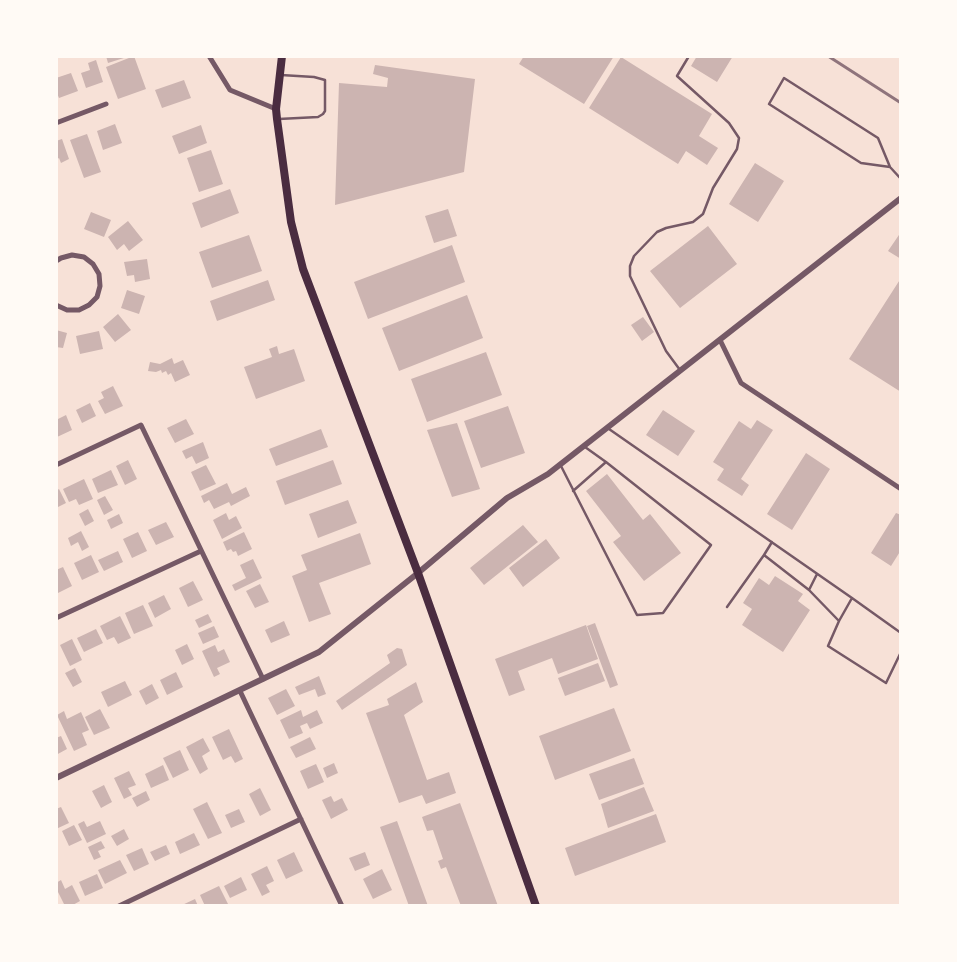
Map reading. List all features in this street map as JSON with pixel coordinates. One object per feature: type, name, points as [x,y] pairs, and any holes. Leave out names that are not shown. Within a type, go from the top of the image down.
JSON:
[{"type":"main road","points":[[282,56],[276,109],[291,222],[303,269],[418,573],[536,906]]},
{"type":"street","points":[[209,56],[230,90],[276,109]]},
{"type":"street","points":[[56,122],[106,104]]},
{"type":"street","points":[[56,778],[319,652],[418,573],[507,498],[560,465],[901,198]]},
{"type":"street","points":[[56,261],[72,255],[84,258],[93,264],[99,274],[100,286],[97,297],[90,305],[84,308],[67,310],[56,306]]},
{"type":"street","points":[[720,340],[741,383],[901,489]]},
{"type":"street","points":[[56,466],[141,425],[264,680]]},
{"type":"street","points":[[56,618],[201,551]]},
{"type":"street","points":[[240,691],[342,906]]},
{"type":"street","points":[[119,906],[300,819]]},
{"type":"lane","points":[[681,370],[666,350],[630,276],[630,266],[634,256],[657,232],[694,222],[704,214],[713,188],[737,149],[739,138],[730,123],[677,76],[689,56]]},
{"type":"lane","points":[[277,119],[318,117],[325,111],[325,80],[314,77],[280,75]]},
{"type":"lane","points":[[890,167],[861,163],[769,104],[784,78],[878,138],[890,167],[901,179]]},
{"type":"lane","points":[[607,428],[901,633]]},
{"type":"lane","points":[[560,465],[637,616],[664,613],[711,545],[584,446]]},
{"type":"lane","points":[[573,491],[606,462]]},
{"type":"lane","points":[[727,607],[772,542]]},
{"type":"lane","points":[[764,555],[809,590],[839,621]]},
{"type":"lane","points":[[809,590],[817,574]]},
{"type":"lane","points":[[852,598],[828,646],[886,683],[901,652]]},
{"type":"building","points":[[106,56],[127,56],[127,57],[108,63]]},
{"type":"building","points":[[134,56],[146,89],[118,99],[106,67]]},
{"type":"building","points":[[524,56],[614,56],[584,104],[519,64]]},
{"type":"building","points":[[697,56],[733,56],[717,82],[691,66]]},
{"type":"building","points":[[621,57],[712,114],[699,136],[718,148],[707,165],[686,151],[678,164],[589,108]]},
{"type":"building","points":[[96,60],[103,82],[86,88],[81,73],[90,70],[88,63]]},
{"type":"building","points":[[375,65],[475,79],[464,172],[335,205],[339,83],[387,87],[388,78],[373,74]]},
{"type":"building","points":[[71,73],[78,91],[59,98],[56,91],[56,78]]},
{"type":"building","points":[[184,80],[191,98],[162,108],[155,90]]},
{"type":"building","points":[[115,124],[122,143],[103,150],[97,131]]},
{"type":"building","points":[[201,125],[207,143],[179,154],[172,136]]},
{"type":"building","points":[[87,134],[101,172],[84,178],[70,140]]},
{"type":"building","points":[[62,139],[69,159],[61,163],[59,158],[56,160],[56,141]]},
{"type":"building","points":[[211,150],[223,184],[199,192],[187,158]]},
{"type":"building","points":[[755,163],[784,181],[758,222],[729,204]]},
{"type":"building","points":[[230,189],[239,213],[201,228],[192,203]]},
{"type":"building","points":[[448,209],[457,236],[434,243],[425,216]]},
{"type":"building","points":[[91,212],[111,220],[104,237],[84,229]]},
{"type":"building","points":[[128,221],[143,240],[129,251],[124,244],[117,250],[108,237]]},
{"type":"building","points":[[708,226],[737,264],[680,308],[650,271]]},
{"type":"building","points":[[901,232],[901,259],[888,251]]},
{"type":"building","points":[[249,235],[262,271],[212,288],[199,252]]},
{"type":"building","points":[[452,245],[465,282],[368,319],[354,282]]},
{"type":"building","points":[[147,259],[150,279],[135,282],[134,275],[127,276],[124,262]]},
{"type":"building","points":[[901,278],[901,392],[849,359]]},
{"type":"building","points":[[268,280],[275,300],[217,321],[210,301]]},
{"type":"building","points":[[127,290],[145,296],[139,314],[121,308]]},
{"type":"building","points":[[467,295],[483,338],[399,371],[382,328]]},
{"type":"building","points":[[118,314],[131,330],[115,342],[103,327]]},
{"type":"building","points":[[643,317],[654,332],[642,341],[631,325]]},
{"type":"building","points":[[56,330],[67,333],[63,348],[56,347]]},
{"type":"building","points":[[99,331],[103,349],[80,354],[76,336]]},
{"type":"building","points":[[277,346],[279,354],[294,349],[305,381],[256,399],[244,367],[272,357],[269,349]]},
{"type":"building","points":[[486,352],[502,395],[427,422],[411,379]]},
{"type":"building","points":[[172,358],[174,364],[183,360],[190,375],[175,382],[171,373],[168,375],[166,371],[162,373],[161,370],[156,372],[148,371],[150,362],[160,364]]},
{"type":"building","points":[[113,386],[123,406],[105,414],[98,401],[104,398],[101,392]]},
{"type":"building","points":[[90,403],[96,416],[82,423],[76,410]]},
{"type":"building","points":[[508,406],[525,453],[481,468],[464,421]]},
{"type":"building","points":[[663,410],[695,431],[678,456],[646,435]]},
{"type":"building","points":[[66,415],[72,430],[57,437],[56,416],[58,419]]},
{"type":"building","points":[[186,419],[194,434],[175,443],[167,428]]},
{"type":"building","points":[[757,420],[773,430],[741,479],[749,485],[742,496],[717,480],[724,469],[713,462],[739,421],[751,429]]},
{"type":"building","points":[[457,423],[480,489],[452,497],[427,430]]},
{"type":"building","points":[[321,429],[328,447],[276,466],[269,449]]},
{"type":"building","points":[[203,442],[209,458],[196,464],[192,456],[186,459],[182,451]]},
{"type":"building","points":[[806,453],[830,469],[792,530],[767,514]]},
{"type":"building","points":[[128,460],[137,479],[125,485],[116,466]]},
{"type":"building","points":[[333,460],[342,484],[285,505],[276,481]]},
{"type":"building","points":[[206,465],[216,484],[200,491],[191,472]]},
{"type":"building","points":[[111,470],[118,485],[98,493],[92,479]]},
{"type":"building","points":[[607,474],[643,520],[650,514],[681,553],[644,581],[613,542],[621,536],[586,491]]},
{"type":"building","points":[[84,479],[93,499],[79,505],[76,499],[69,502],[63,489]]},
{"type":"building","points":[[227,483],[232,494],[246,487],[250,496],[231,506],[229,502],[214,509],[209,500],[204,503],[201,496]]},
{"type":"building","points":[[59,489],[66,503],[56,508],[56,491]]},
{"type":"building","points":[[105,496],[113,510],[104,515],[97,500]]},
{"type":"building","points":[[348,500],[357,523],[318,538],[309,514]]},
{"type":"building","points":[[88,509],[94,521],[85,526],[79,514]]},
{"type":"building","points":[[226,513],[229,520],[236,516],[242,528],[222,539],[213,520]]},
{"type":"building","points":[[896,513],[901,515],[901,550],[891,566],[871,553]]},
{"type":"building","points":[[119,514],[123,523],[111,529],[107,520]]},
{"type":"building","points":[[166,522],[174,537],[156,545],[148,530]]},
{"type":"building","points":[[523,525],[538,542],[484,585],[470,568]]},
{"type":"building","points":[[81,531],[89,547],[82,551],[78,542],[71,546],[68,538]]},
{"type":"building","points":[[138,532],[147,551],[132,558],[123,539]]},
{"type":"building","points":[[244,532],[252,549],[238,556],[236,551],[233,552],[231,549],[227,551],[223,542]]},
{"type":"building","points":[[360,533],[371,564],[319,583],[331,614],[309,622],[292,576],[307,570],[301,555]]},
{"type":"building","points":[[546,539],[560,558],[523,587],[509,568]]},
{"type":"building","points":[[118,551],[123,562],[104,571],[98,560]]},
{"type":"building","points":[[91,555],[99,572],[82,580],[74,563]]},
{"type":"building","points":[[253,559],[262,578],[235,591],[232,585],[246,578],[240,565]]},
{"type":"building","points":[[63,567],[72,586],[56,594],[56,570]]},
{"type":"building","points":[[775,576],[803,594],[798,601],[810,610],[783,652],[742,625],[752,609],[743,603],[759,578],[769,585]]},
{"type":"building","points":[[193,581],[203,600],[188,607],[179,588]]},
{"type":"building","points":[[260,584],[269,602],[255,608],[246,591]]},
{"type":"building","points":[[164,595],[171,609],[155,618],[148,603]]},
{"type":"building","points":[[143,605],[153,626],[134,634],[125,613]]},
{"type":"building","points":[[208,614],[212,622],[199,628],[195,620]]},
{"type":"building","points":[[120,616],[131,638],[118,644],[114,637],[107,640],[100,626]]},
{"type":"building","points":[[284,621],[290,635],[271,643],[265,630]]},
{"type":"building","points":[[595,623],[618,685],[610,688],[587,626]]},
{"type":"building","points":[[586,625],[598,659],[558,674],[552,658],[518,671],[525,690],[509,696],[495,659]]},
{"type":"building","points":[[214,626],[219,637],[203,644],[198,633]]},
{"type":"building","points":[[96,629],[103,643],[84,652],[77,638]]},
{"type":"building","points":[[72,639],[82,660],[70,666],[60,645]]},
{"type":"building","points":[[187,644],[194,659],[182,665],[175,650]]},
{"type":"building","points":[[215,645],[218,652],[224,649],[230,662],[217,668],[220,674],[214,677],[202,651]]},
{"type":"building","points":[[397,648],[402,649],[407,665],[342,710],[336,701],[390,663],[387,655]]},
{"type":"building","points":[[598,663],[605,681],[565,696],[558,678]]},
{"type":"building","points":[[75,668],[82,682],[73,687],[65,673]]},
{"type":"building","points":[[176,672],[183,687],[167,695],[160,680]]},
{"type":"building","points":[[319,676],[326,694],[318,697],[315,689],[299,695],[295,687]]},
{"type":"building","points":[[125,681],[132,695],[108,707],[101,692]]},
{"type":"building","points":[[416,682],[423,702],[404,715],[427,780],[449,772],[456,793],[426,804],[422,795],[399,803],[366,713],[389,705],[387,699]]},
{"type":"building","points":[[152,684],[159,698],[146,705],[139,691]]},
{"type":"building","points":[[286,689],[295,706],[277,715],[268,698]]},
{"type":"building","points":[[614,708],[631,751],[555,780],[539,736]]},
{"type":"building","points":[[100,709],[110,728],[94,735],[85,717]]},
{"type":"building","points":[[301,710],[303,717],[317,710],[323,723],[310,729],[307,723],[300,726],[303,733],[289,739],[280,720]]},
{"type":"building","points":[[64,711],[67,719],[81,712],[89,730],[82,733],[87,745],[74,751],[57,715]]},
{"type":"building","points":[[229,729],[243,759],[235,763],[231,756],[223,760],[212,737]]},
{"type":"building","points":[[61,736],[67,749],[56,755],[56,738]]},
{"type":"building","points":[[310,737],[316,749],[296,758],[290,747]]},
{"type":"building","points":[[203,738],[210,751],[202,756],[208,769],[200,774],[186,747]]},
{"type":"building","points":[[180,750],[189,770],[173,778],[163,758]]},
{"type":"building","points":[[634,758],[644,784],[599,800],[589,774]]},
{"type":"building","points":[[334,763],[338,773],[327,778],[323,768]]},
{"type":"building","points":[[316,764],[324,782],[308,789],[300,771]]},
{"type":"building","points":[[163,765],[169,780],[151,788],[145,774]]},
{"type":"building","points":[[129,771],[136,785],[128,788],[132,795],[124,799],[114,778]]},
{"type":"building","points":[[104,785],[112,802],[101,808],[92,791]]},
{"type":"building","points":[[644,787],[654,811],[608,828],[601,804]]},
{"type":"building","points":[[260,788],[271,810],[260,816],[249,794]]},
{"type":"building","points":[[146,791],[150,800],[137,807],[132,798]]},
{"type":"building","points":[[331,796],[334,802],[342,798],[348,810],[331,819],[322,800]]},
{"type":"building","points":[[207,802],[222,833],[208,839],[193,809]]},
{"type":"building","points":[[460,803],[498,906],[461,906],[446,867],[441,869],[438,861],[443,859],[433,830],[427,831],[422,817]]},
{"type":"building","points":[[61,807],[69,823],[56,829],[56,809]]},
{"type":"building","points":[[239,809],[245,822],[231,828],[225,815]]},
{"type":"building","points":[[656,814],[666,842],[575,876],[565,848]]},
{"type":"building","points":[[84,821],[87,827],[100,821],[106,834],[87,843],[78,824]]},
{"type":"building","points":[[397,821],[428,906],[409,906],[380,827]]},
{"type":"building","points":[[74,825],[82,840],[69,846],[62,831]]},
{"type":"building","points":[[124,829],[129,839],[117,846],[111,836]]},
{"type":"building","points":[[194,833],[200,845],[180,854],[175,842]]},
{"type":"building","points":[[101,841],[105,848],[98,851],[101,857],[94,860],[88,847]]},
{"type":"building","points":[[166,845],[170,854],[155,861],[150,852]]},
{"type":"building","points":[[142,848],[149,864],[134,871],[126,855]]},
{"type":"building","points":[[294,852],[303,871],[286,879],[277,860]]},
{"type":"building","points":[[365,852],[370,865],[355,871],[349,858]]},
{"type":"building","points":[[120,860],[127,873],[105,884],[98,870]]},
{"type":"building","points":[[267,866],[274,881],[266,885],[270,892],[262,896],[251,874]]},
{"type":"building","points":[[382,869],[392,890],[373,899],[363,879]]},
{"type":"building","points":[[97,874],[103,888],[85,896],[79,882]]},
{"type":"building","points":[[241,877],[247,890],[230,898],[224,886]]},
{"type":"building","points":[[61,880],[65,889],[72,885],[80,901],[71,906],[65,906],[56,888],[56,883]]},
{"type":"building","points":[[219,886],[229,906],[205,906],[200,895]]},
{"type":"building","points":[[195,899],[198,906],[180,906]]},
{"type":"railway","points":[[828,56],[901,103]]}]
